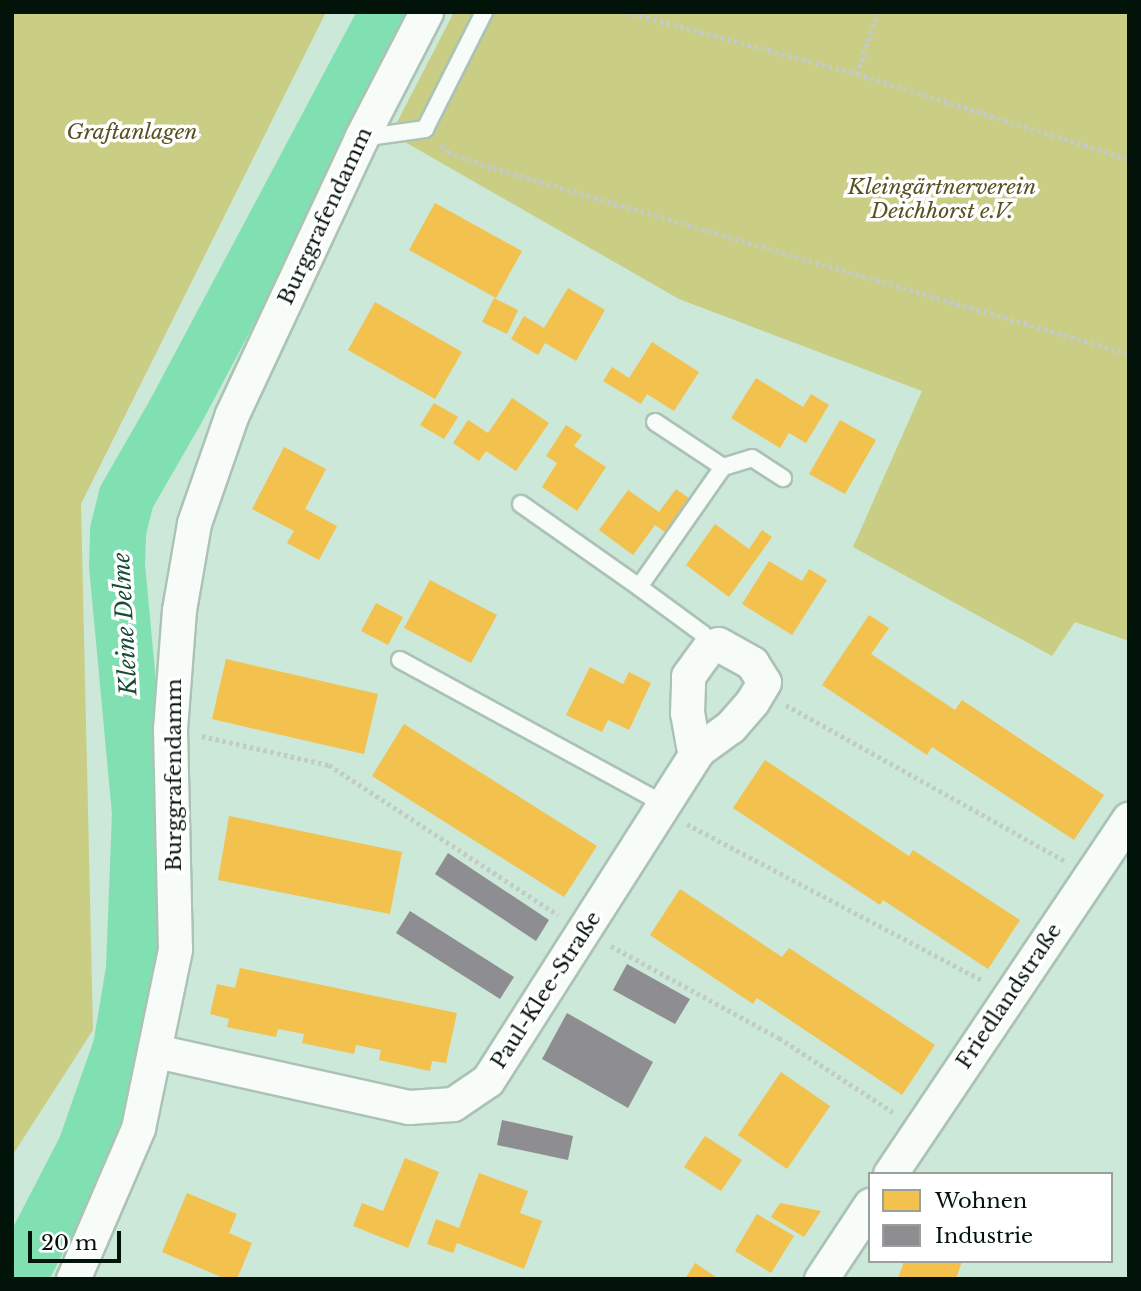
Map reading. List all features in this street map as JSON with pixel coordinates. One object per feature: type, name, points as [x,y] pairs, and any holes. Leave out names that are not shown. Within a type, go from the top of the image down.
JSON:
[{"type":"street","name":"Burggrafendamm","points":[[73,1279],[138,1128],[175,949],[170,729],[179,610],[194,523],[232,414],[361,138],[426,12]]},
{"type":"street","points":[[698,750],[692,746],[687,713],[688,676],[695,662],[709,647],[719,644],[752,663],[764,682],[761,688]]},
{"type":"street","name":"Paul-Klee-Straße","points":[[156,1051],[409,1107],[453,1104],[488,1080],[698,750],[730,727],[761,688]]},
{"type":"street","name":"Friedlandstraße","points":[[891,1172],[1129,819]]},
{"type":"street","points":[[821,1279],[868,1208]]},
{"type":"lane","points":[[361,138],[425,129],[484,12]]},
{"type":"lane","points":[[655,422],[723,467]]},
{"type":"lane","points":[[639,587],[723,467],[752,458],[783,478]]},
{"type":"lane","points":[[521,504],[703,634],[709,647]]},
{"type":"lane","points":[[400,660],[660,806]]},
{"type":"path","points":[[626,12],[857,74],[1129,159]]},
{"type":"path","points":[[857,74],[877,12]]},
{"type":"path","points":[[425,129],[448,152],[493,168],[1129,354]]},
{"type":"path","points":[[761,688],[791,709],[1090,876]]},
{"type":"path","points":[[170,729],[330,765],[584,932],[779,1038],[920,1130]]},
{"type":"path","points":[[660,806],[1010,995]]},
{"type":"green space","name":"Graftanlagen","points":[[12,12],[326,12],[81,504],[93,1030],[12,1156]]},
{"type":"green space","name":"Kleingärtnerverein Deichhorst e.V.","points":[[454,12],[1129,12],[1129,641],[1075,622],[1052,656],[853,547],[922,391],[679,299],[391,134]]},
{"type":"building: Wohnen","points":[[435,203],[522,251],[496,298],[409,250]]},
{"type":"building: Wohnen","points":[[568,288],[605,310],[576,361],[545,343],[538,355],[511,339],[524,316],[544,328]]},
{"type":"building: Wohnen","points":[[494,298],[518,310],[507,334],[482,322]]},
{"type":"building: Wohnen","points":[[375,302],[462,352],[435,399],[348,350]]},
{"type":"building: Wohnen","points":[[652,342],[699,372],[674,411],[647,394],[641,404],[603,381],[612,367],[629,378]]},
{"type":"building: Wohnen","points":[[756,378],[803,407],[811,394],[829,405],[806,443],[789,433],[780,448],[731,418]]},
{"type":"building: Wohnen","points":[[512,398],[549,423],[516,471],[486,451],[479,461],[453,443],[468,420],[488,433]]},
{"type":"building: Wohnen","points":[[434,403],[458,417],[444,439],[420,425]]},
{"type":"building: Wohnen","points":[[840,420],[876,440],[845,494],[809,474]]},
{"type":"building: Wohnen","points":[[566,425],[582,435],[574,446],[606,467],[577,511],[542,487],[557,463],[546,456]]},
{"type":"building: Wohnen","points":[[284,447],[326,469],[305,509],[337,526],[319,560],[287,543],[294,531],[252,509]]},
{"type":"building: Wohnen","points":[[676,489],[690,499],[666,533],[655,525],[633,555],[599,530],[628,490],[659,512]]},
{"type":"building: Wohnen","points":[[715,524],[749,549],[762,530],[772,537],[729,597],[686,565]]},
{"type":"building: Wohnen","points":[[769,561],[802,581],[809,569],[827,580],[792,635],[742,604]]},
{"type":"building: Wohnen","points":[[430,580],[497,615],[471,663],[404,628]]},
{"type":"building: Wohnen","points":[[376,603],[403,617],[388,645],[361,631]]},
{"type":"building: Wohnen","points":[[869,615],[889,628],[871,654],[955,710],[962,700],[1104,795],[1074,840],[932,747],[927,755],[822,685]]},
{"type":"building: Wohnen","points":[[226,659],[378,694],[364,754],[212,719]]},
{"type":"building: Wohnen","points":[[590,667],[623,684],[629,672],[651,683],[629,730],[608,720],[602,732],[566,715]]},
{"type":"building: Wohnen","points":[[404,724],[597,846],[564,897],[372,776]]},
{"type":"building: Wohnen","points":[[765,760],[909,856],[913,850],[1020,920],[988,969],[883,900],[880,905],[733,808]]},
{"type":"building: Wohnen","points":[[229,816],[402,852],[390,914],[218,880]]},
{"type":"building: Wohnen","points":[[680,889],[782,957],[789,948],[935,1045],[902,1095],[757,998],[753,1004],[650,935]]},
{"type":"building: Wohnen","points":[[240,968],[457,1013],[446,1063],[432,1061],[430,1071],[379,1060],[381,1050],[356,1045],[354,1054],[302,1043],[304,1034],[278,1029],[276,1037],[227,1027],[229,1019],[210,1014],[217,984],[235,988]]},
{"type":"building: Wohnen","points":[[781,1072],[830,1106],[787,1169],[738,1135]]},
{"type":"building: Wohnen","points":[[705,1136],[742,1160],[721,1191],[684,1167]]},
{"type":"building: Wohnen","points":[[405,1158],[439,1172],[408,1248],[353,1226],[362,1203],[383,1211]]},
{"type":"building: Wohnen","points":[[479,1173],[528,1191],[520,1213],[542,1221],[524,1269],[457,1243],[453,1253],[427,1244],[436,1219],[459,1228]]},
{"type":"building: Wohnen","points":[[187,1193],[237,1214],[229,1233],[252,1243],[237,1279],[226,1279],[162,1252]]},
{"type":"building: Wohnen","points":[[780,1203],[821,1211],[804,1237],[771,1217]]},
{"type":"building: Wohnen","points":[[757,1214],[794,1236],[771,1273],[735,1251]]},
{"type":"building: Wohnen","points":[[695,1263],[719,1279],[685,1279]]},
{"type":"building: Wohnen","points":[[903,1263],[961,1263],[956,1279],[898,1279]]},
{"type":"building: Industrie","points":[[448,853],[549,920],[536,941],[435,874]]},
{"type":"building: Industrie","points":[[410,911],[514,977],[500,999],[396,933]]},
{"type":"building: Industrie","points":[[627,964],[690,999],[675,1024],[613,990]]},
{"type":"building: Industrie","points":[[567,1013],[653,1062],[628,1108],[542,1059]]},
{"type":"building: Industrie","points":[[502,1120],[573,1136],[568,1160],[497,1145]]},
{"type":"waterway","name":"Kleine Delme","points":[[18,1279],[86,1147],[121,1047],[134,969],[140,813],[117,565],[118,531],[126,498],[176,411],[388,12]]}]
